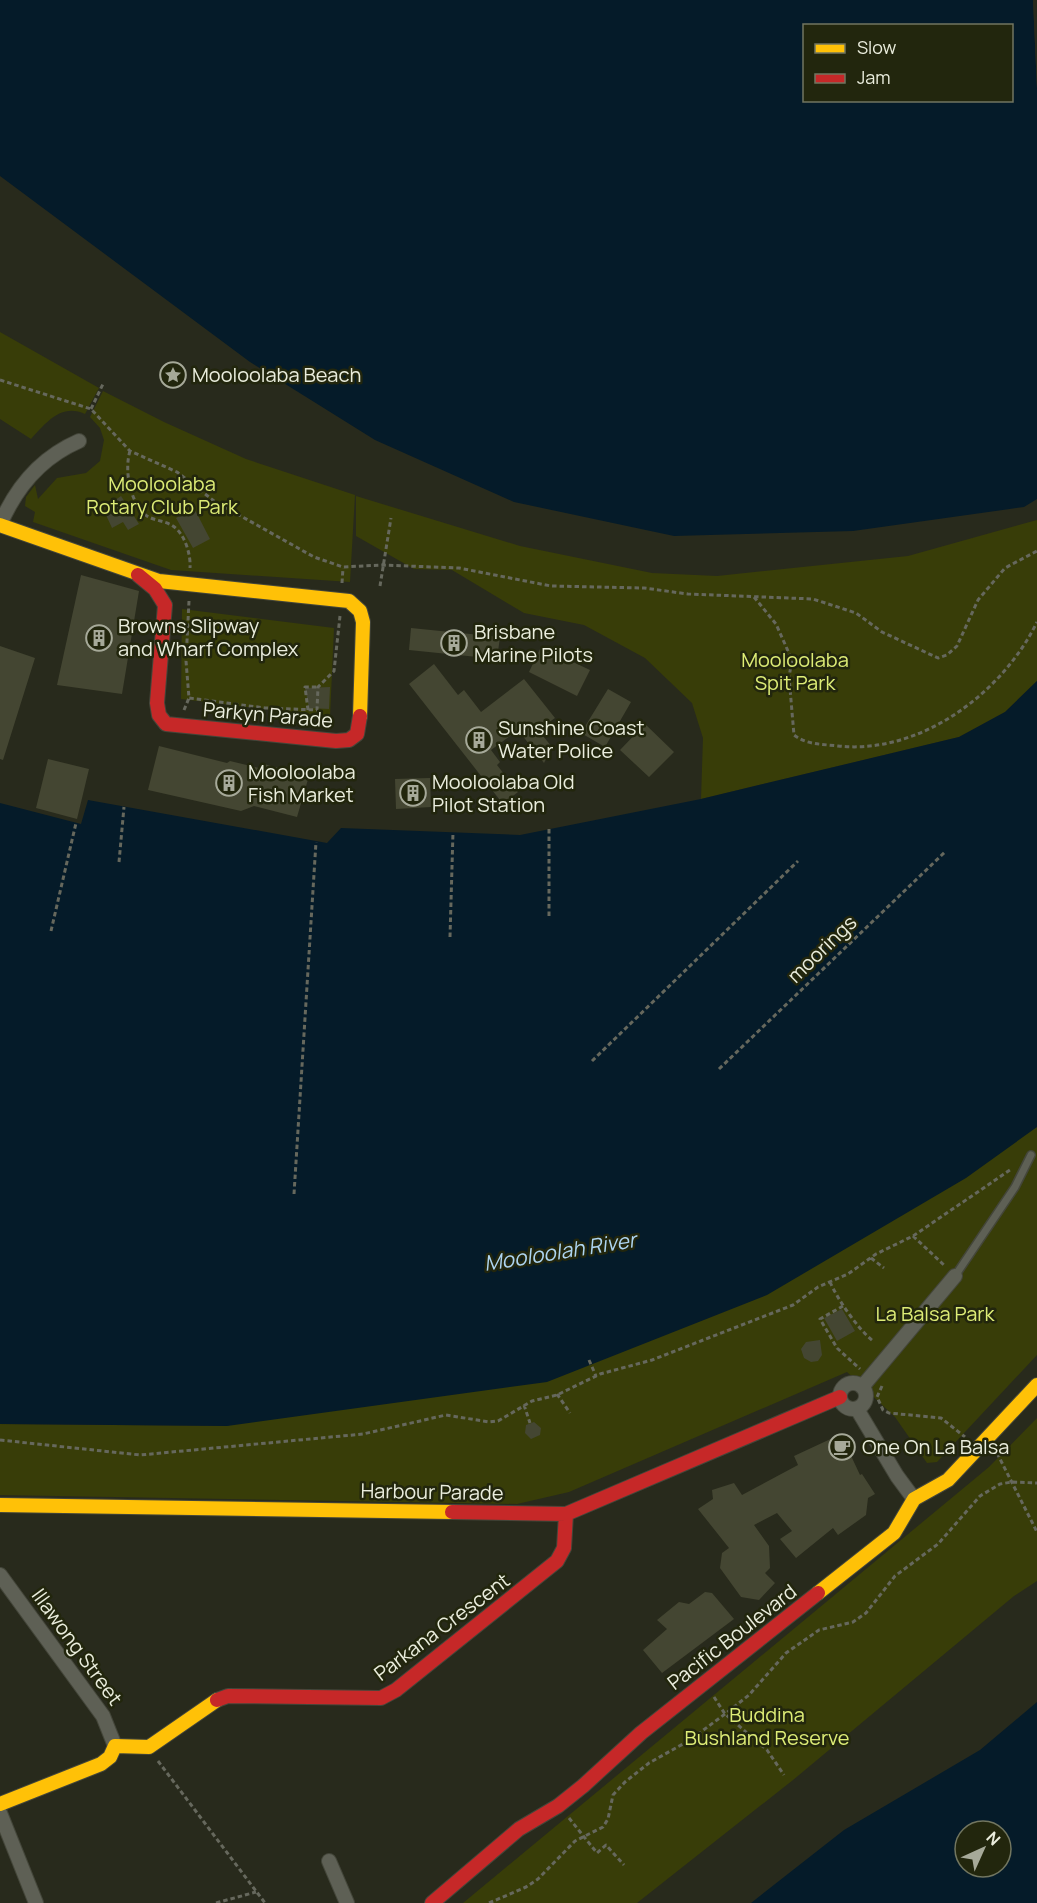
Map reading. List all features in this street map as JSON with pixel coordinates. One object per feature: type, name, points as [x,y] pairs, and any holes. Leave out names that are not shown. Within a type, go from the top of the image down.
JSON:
[{"type":"street","points":[[79,441],[56,451],[44,461],[16,492],[0,525],[138,575],[190,586],[341,599]]},
{"type":"street","points":[[138,575],[155,589],[165,605],[178,590],[190,586]]},
{"type":"street","name":"Parkyn Parade","points":[[165,605],[158,703],[159,715],[166,724],[343,741],[354,737],[359,728],[363,622],[358,609],[341,599]]},
{"type":"street","points":[[862,1387],[955,1276]]},
{"type":"street","points":[[848,1384],[862,1387],[866,1398],[863,1404],[856,1409],[846,1407],[840,1397],[841,1390],[848,1384]]},
{"type":"street","points":[[856,1409],[897,1476],[914,1499],[948,1480],[1037,1385]]},
{"type":"street","name":"Harbour Parade","points":[[0,1505],[566,1514],[840,1397]]},
{"type":"street","name":"Pacific Boulevard","points":[[432,1903],[519,1829],[558,1806],[641,1733],[894,1533],[914,1499]]},
{"type":"street","name":"Parkana Crescent","points":[[149,1747],[213,1702],[228,1696],[381,1698],[396,1690],[557,1561],[564,1548],[566,1514]]},
{"type":"street","name":"Illawong Street","points":[[0,1575],[103,1716],[115,1746]]},
{"type":"street","points":[[0,1804],[101,1764],[110,1757],[115,1746],[149,1747]]},
{"type":"street","points":[[0,1813],[36,1903]]},
{"type":"street","points":[[328,1861],[346,1903]]},
{"type":"lane","points":[[955,1276],[1016,1187],[1031,1155]]},
{"type":"path","points":[[0,380],[91,409],[130,451],[177,472],[214,501],[314,557],[343,567],[382,565],[459,568],[552,586],[633,588],[813,599],[856,613],[882,632],[938,658],[947,656],[957,646],[978,600],[1005,568],[1037,551]]},
{"type":"path","points":[[91,409],[103,384]]},
{"type":"path","points":[[130,451],[127,476],[132,492],[146,514],[175,527],[191,555],[186,661],[189,698],[265,708],[317,710],[318,687],[334,671],[343,567]]},
{"type":"path","points":[[380,586],[391,518]]},
{"type":"path","points":[[754,597],[776,624],[792,660],[789,677],[794,735],[803,742],[857,748],[924,733],[968,708],[994,682],[1030,636],[1037,622]]},
{"type":"path","points":[[308,710],[305,687],[318,687]]},
{"type":"path","points":[[119,862],[124,807]]},
{"type":"path","points":[[51,931],[76,823]]},
{"type":"path","points":[[549,829],[549,919]]},
{"type":"path","points":[[450,937],[453,832]]},
{"type":"path","points":[[294,1194],[316,842]]},
{"type":"path","name":"moorings","points":[[719,1069],[946,851]]},
{"type":"path","points":[[592,1061],[798,861]]},
{"type":"path","points":[[0,1440],[140,1455],[174,1454],[363,1434],[446,1415],[489,1422],[498,1421],[524,1405],[557,1394],[596,1376],[652,1360],[793,1305],[830,1282],[848,1274],[871,1258],[913,1236],[1031,1155]]},
{"type":"path","points":[[913,1236],[955,1276]]},
{"type":"path","points":[[871,1258],[884,1268]]},
{"type":"path","points":[[830,1282],[843,1306],[873,1341]]},
{"type":"path","points":[[589,1360],[596,1376]]},
{"type":"path","points":[[557,1394],[570,1413]]},
{"type":"path","points":[[524,1405],[530,1423]]},
{"type":"path","points":[[1012,1482],[1037,1532]]},
{"type":"path","points":[[489,1903],[532,1883],[559,1855],[584,1836],[603,1827],[608,1819],[613,1795],[624,1782],[649,1763],[690,1740],[749,1695],[786,1653],[819,1630],[853,1622],[866,1613],[895,1576],[938,1544],[980,1496],[1000,1484],[1037,1483]]},
{"type":"path","points":[[725,1714],[767,1750],[784,1775]]},
{"type":"path","points":[[149,1747],[265,1903]]},
{"type":"path","points":[[558,1806],[597,1853],[606,1845],[624,1865]]},
{"type":"path","points":[[216,1903],[256,1892]]},
{"type":"green space","points":[[0,332],[99,388],[85,414],[76,411],[61,413],[48,421],[31,439],[0,419]]},
{"type":"green space","name":"Mooloolaba Rotary Club Park","points":[[103,391],[246,459],[355,495],[350,582],[171,570],[33,522],[35,512],[25,506],[26,497],[35,485],[38,499],[57,478],[86,473],[100,461],[104,440],[100,428],[90,417]]},
{"type":"green space","name":"Mooloolaba Spit Park","points":[[356,496],[520,546],[652,573],[717,576],[908,556],[1037,520],[1037,681],[1005,712],[959,737],[701,799],[703,738],[692,703],[645,658],[584,625],[524,613],[452,570],[414,569],[356,536]]},
{"type":"green space","points":[[182,609],[334,628],[330,717],[181,699]]},
{"type":"green space","name":"La Balsa Park","points":[[1037,1127],[1037,1355],[937,1462],[927,1463],[895,1417],[847,1372],[569,1492],[517,1504],[0,1495],[0,1424],[227,1426]]},
{"type":"green space","name":"Buddina Bushland Reserve","points":[[1037,1418],[1037,1581],[1014,1596],[793,1780],[637,1903],[463,1903],[989,1467]]},
{"type":"water","points":[[0,0],[1033,0],[1037,89],[1037,499],[1024,507],[853,531],[674,536],[514,502],[375,440],[250,362],[0,176]]},
{"type":"water","name":"Mooloolah River","points":[[1037,681],[1037,1127],[966,1178],[767,1295],[547,1382],[227,1426],[0,1424],[0,803],[81,824],[88,800],[327,843],[341,828],[520,835],[701,799],[959,737],[1005,712]]},
{"type":"water","points":[[1037,1702],[1037,1903],[751,1903],[844,1830],[980,1750]]},
{"type":"pier","points":[[1033,0],[1036,0],[1037,17],[1037,89]]},
{"type":"building","points":[[121,496],[139,524],[128,530],[123,522],[112,528],[106,515],[116,510],[111,503]]},
{"type":"building","points":[[194,508],[210,539],[193,548],[176,518]]},
{"type":"building","name":"Browns Slipway and Wharf Complex","points":[[81,575],[139,591],[122,694],[57,685]]},
{"type":"building","name":"Brisbane Marine Pilots","points":[[411,628],[500,637],[497,659],[409,650]]},
{"type":"building","points":[[0,646],[35,658],[3,760],[0,759]]},
{"type":"building","points":[[541,647],[590,670],[577,696],[529,672]]},
{"type":"building","name":"Sunshine Coast Water Police","points":[[434,664],[458,695],[464,690],[481,712],[524,679],[555,718],[538,730],[552,747],[544,763],[518,730],[491,750],[500,762],[497,765],[518,792],[503,804],[409,684]]},
{"type":"building","points":[[330,687],[329,709],[309,708],[305,688]]},
{"type":"building","points":[[608,689],[631,702],[605,747],[581,733]]},
{"type":"building","points":[[645,724],[674,752],[649,777],[620,750]]},
{"type":"building","name":"Mooloolaba Fish Market","points":[[159,746],[227,763],[230,761],[263,769],[264,764],[309,776],[297,817],[254,806],[241,811],[148,790]]},
{"type":"building","points":[[48,759],[89,769],[77,819],[36,808]]},
{"type":"building","name":"Mooloolaba Old Pilot Station","points":[[430,778],[431,807],[396,809],[395,779]]},
{"type":"building","points":[[842,1309],[855,1331],[837,1341],[824,1318]]},
{"type":"building","points":[[820,1340],[822,1355],[818,1361],[811,1362],[804,1358],[801,1349],[806,1342]]},
{"type":"building","points":[[534,1422],[541,1428],[540,1435],[531,1439],[525,1433],[526,1425]]},
{"type":"building","points":[[837,1436],[842,1447],[846,1445],[860,1475],[862,1474],[875,1494],[868,1498],[866,1515],[838,1535],[833,1528],[796,1558],[780,1539],[792,1531],[777,1513],[754,1525],[769,1546],[770,1568],[765,1573],[775,1583],[759,1600],[741,1597],[720,1568],[722,1553],[729,1548],[698,1509],[713,1499],[712,1490],[734,1483],[742,1495],[798,1465],[794,1456]]},
{"type":"building","points":[[705,1592],[712,1593],[734,1619],[662,1673],[643,1650],[667,1629],[657,1620],[679,1602],[689,1604]]},
{"type":"traffic: slow","points":[[0,525],[159,581],[349,601],[360,611],[363,622],[360,716]]},
{"type":"traffic: slow","points":[[818,1593],[894,1533],[914,1499],[948,1480],[1037,1385]]},
{"type":"traffic: slow","points":[[0,1505],[452,1512]]},
{"type":"traffic: slow","points":[[0,1804],[101,1764],[110,1757],[115,1746],[149,1747],[217,1700]]},
{"type":"traffic: jam","points":[[138,575],[155,589],[165,605],[157,703],[159,715],[166,724],[336,741],[349,740],[357,734],[360,716]]},
{"type":"traffic: jam","points":[[452,1512],[566,1514],[840,1397]]},
{"type":"traffic: jam","points":[[217,1700],[228,1696],[381,1698],[396,1690],[557,1561],[564,1548],[566,1514]]},
{"type":"traffic: jam","points":[[432,1903],[519,1829],[558,1806],[583,1786],[641,1733],[818,1593]]},
{"type":"place","name":"Mooloolaba Beach","points":[[173,375]]},
{"type":"place","name":"Browns Slipway and Wharf Complex","points":[[99,638]]},
{"type":"place","name":"Brisbane Marine Pilots","points":[[454,643]]},
{"type":"place","name":"Sunshine Coast Water Police","points":[[479,740]]},
{"type":"place","name":"Mooloolaba Fish Market","points":[[229,783]]},
{"type":"place","name":"Mooloolaba Old Pilot Station","points":[[413,793]]},
{"type":"place","name":"One On La Balsa","points":[[842,1447]]}]
